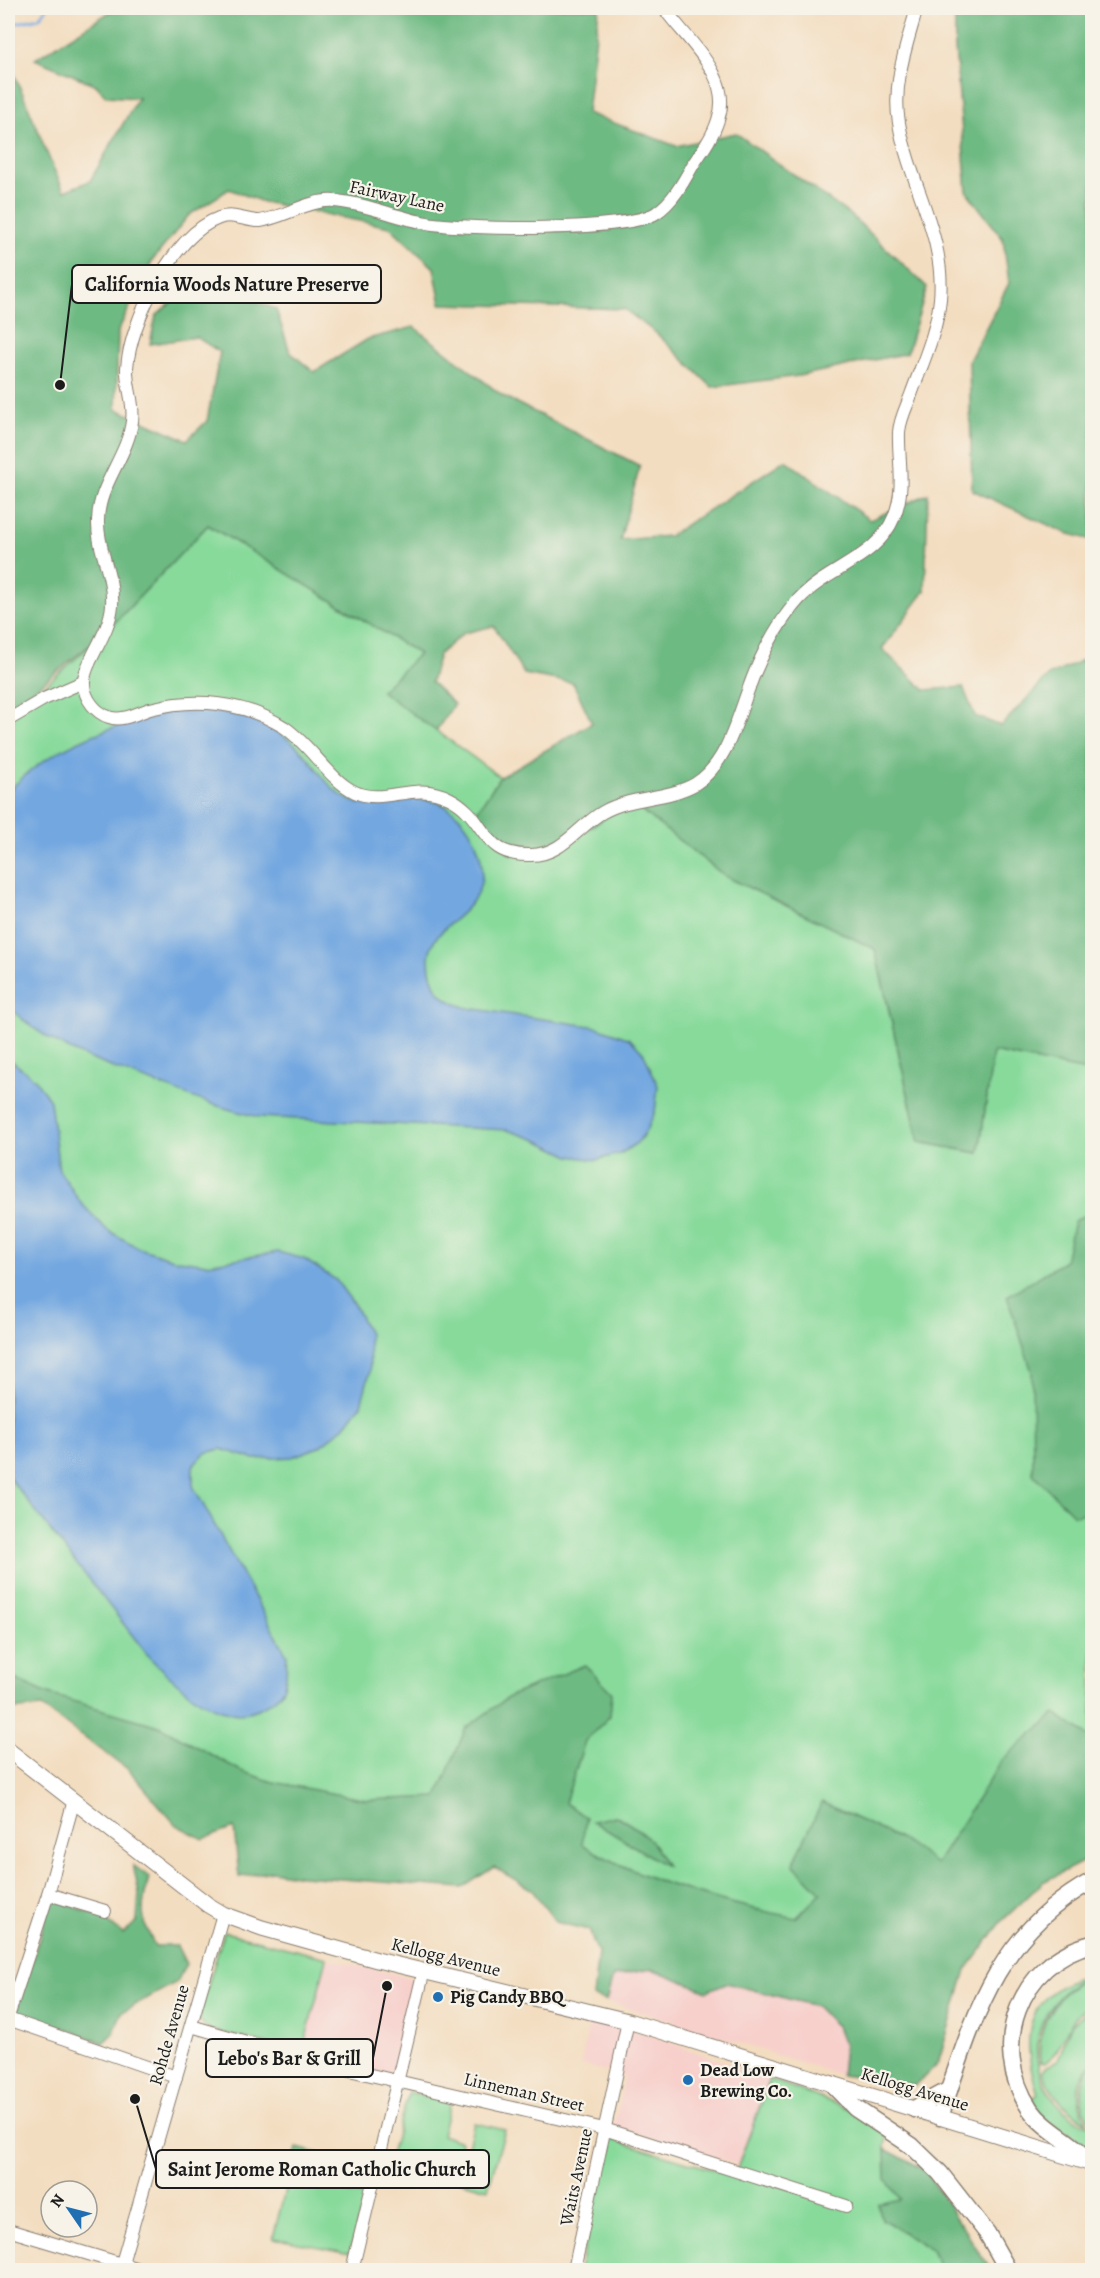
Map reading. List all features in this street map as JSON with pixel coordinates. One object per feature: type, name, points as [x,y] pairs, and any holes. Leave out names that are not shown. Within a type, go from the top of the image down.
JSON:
[{"type":"highway","points":[[940,2117],[981,2001],[1008,1953],[1036,1922],[1070,1894],[1092,1881]]},
{"type":"highway","points":[[1092,1944],[1059,1959],[1031,1984],[1014,2017],[1010,2048],[1015,2077],[1032,2111],[1061,2138],[1082,2151],[1092,2164]]},
{"type":"highway","points":[[833,2085],[855,2108],[912,2146],[940,2173],[987,2233],[1008,2271]]},
{"type":"highway","points":[[914,2109],[949,2091]]},
{"type":"main road","name":"Kellogg Avenue","points":[[8,1750],[223,1914],[262,1928],[628,2021],[1092,2164]]},
{"type":"street","name":"Fairway Lane","points":[[83,682],[89,664],[106,631],[111,611],[110,573],[99,538],[98,512],[133,419],[127,377],[130,350],[143,308],[174,258],[192,236],[202,227],[223,217],[237,216],[249,221],[261,221],[327,201],[425,223],[474,227],[526,228],[631,222],[654,214],[671,199],[711,136],[721,113],[722,101],[714,73],[664,8]]},
{"type":"street","points":[[8,720],[44,699],[83,682],[92,705],[110,718],[125,718],[152,709],[198,702],[236,707],[258,714],[294,734],[309,747],[335,778],[356,792],[385,796],[418,790],[443,795],[462,806],[474,817],[493,846],[510,854],[544,854],[556,849],[610,808],[668,794],[701,780],[723,751],[756,668],[780,624],[795,604],[822,578],[878,544],[894,517],[900,498],[903,467],[901,423],[934,327],[941,291],[940,268],[933,235],[898,121],[898,84],[918,8]]},
{"type":"street","points":[[74,1800],[48,1894],[8,2018],[176,2077]]},
{"type":"street","points":[[48,1894],[105,1911]]},
{"type":"street","name":"Rohde Avenue","points":[[120,2268],[223,1914]]},
{"type":"street","points":[[352,2271],[424,1970]]},
{"type":"street","name":"Waits Avenue","points":[[574,2271],[628,2021]]},
{"type":"street","name":"Linneman Street","points":[[191,2026],[273,2051],[604,2129],[846,2206]]},
{"type":"street","points":[[8,2230],[120,2268],[142,2271]]},
{"type":"shaded area","points":[[327,1958],[410,1978],[416,1982],[395,2070],[387,2074],[302,2053]]},
{"type":"shaded area","points":[[652,1969],[707,1991],[726,1983],[816,2006],[837,2027],[844,2045],[841,2075],[606,2001],[613,1976]]},
{"type":"shaded area","points":[[590,2020],[646,2034],[770,2079],[739,2165],[614,2126],[625,2077],[581,2064]]},
{"type":"green space","points":[[116,8],[599,8],[587,113],[676,146],[736,133],[853,217],[927,287],[907,353],[799,376],[712,387],[657,334],[624,309],[441,304],[434,268],[390,227],[263,202],[229,189],[189,215],[152,261],[118,331],[116,409],[187,440],[207,421],[220,352],[196,337],[150,344],[156,316],[199,279],[276,309],[290,352],[314,372],[368,339],[414,327],[503,396],[640,466],[620,540],[669,536],[785,460],[870,520],[928,494],[925,591],[882,649],[925,690],[963,687],[975,716],[1001,726],[1048,676],[1085,659],[1092,677],[1092,1072],[993,1052],[979,1153],[919,1142],[875,949],[725,876],[630,802],[556,849],[510,854],[473,817],[500,777],[592,723],[573,683],[524,674],[494,626],[464,633],[439,654],[431,682],[454,704],[436,731],[381,691],[419,654],[208,525],[107,631],[8,711],[8,545],[12,529],[8,517],[8,68],[11,68],[18,83],[64,191],[90,181],[138,98],[106,96],[96,85],[35,59]]},
{"type":"green space","points":[[955,8],[1092,8],[1092,540],[1066,533],[972,490],[969,361],[1009,283],[1003,239],[967,192],[955,48]]},
{"type":"green space","points":[[208,525],[420,654],[382,691],[500,777],[474,817],[630,801],[725,876],[875,949],[919,1142],[979,1153],[993,1052],[1092,1072],[1092,1760],[903,1948],[258,1793],[8,1686],[8,718],[107,631]]},
{"type":"green space","points":[[1092,1211],[1092,1512],[1074,1515],[1033,1474],[1032,1372],[1007,1296],[1065,1261],[1074,1221]]},
{"type":"green space","points":[[585,1665],[612,1693],[610,1716],[585,1741],[565,1803],[586,1817],[582,1844],[657,1880],[742,1906],[796,1918],[821,1893],[793,1864],[822,1802],[906,1842],[936,1864],[1002,1760],[1055,1714],[1092,1738],[1092,1857],[1043,1882],[1003,1920],[966,1970],[938,2063],[916,2085],[841,2075],[844,2045],[837,2027],[816,2006],[726,1983],[707,1991],[652,1969],[613,1976],[606,2001],[593,1997],[598,1953],[589,1930],[556,1922],[531,1889],[494,1867],[462,1888],[302,1876],[272,1871],[239,1877],[234,1828],[203,1839],[176,1825],[129,1770],[42,1707],[8,1710],[8,1676],[48,1694],[159,1726],[241,1771],[273,1782],[367,1800],[437,1797],[466,1728],[510,1696]]},
{"type":"green space","points":[[616,1816],[646,1836],[666,1866],[592,1821]]},
{"type":"green space","points":[[133,1865],[149,1877],[143,1912],[146,1927],[155,1946],[177,1946],[186,1964],[177,1982],[122,2012],[113,2033],[103,2043],[57,2025],[48,2031],[19,2020],[15,2014],[52,1898],[103,1918],[123,1934],[137,1921],[139,1893]]},
{"type":"green space","points":[[224,1932],[327,1958],[302,2053],[208,2029],[200,2021],[200,2012]]},
{"type":"green space","points":[[1089,1975],[1059,1997],[1048,2011],[1037,2044],[1042,2080],[1064,2111],[1080,2122],[1092,2126],[1092,2148],[1042,2118],[1033,2098],[1038,2094],[1029,2054],[1032,2020],[1040,2005],[1051,1993],[1067,1983]]},
{"type":"green space","points":[[1092,1976],[1092,2003],[1076,2017],[1052,2056],[1045,2063],[1040,2062],[1042,2034],[1051,2010],[1069,1990]]},
{"type":"green space","points":[[1092,2007],[1092,2063],[1085,2073],[1078,2093],[1087,2122],[1060,2101],[1042,2072],[1045,2067],[1058,2060],[1071,2025]]},
{"type":"green space","points":[[1092,2064],[1092,2124],[1087,2117],[1081,2095],[1083,2081]]},
{"type":"green space","points":[[770,2079],[852,2110],[887,2132],[885,2149],[900,2199],[882,2219],[931,2249],[940,2270],[579,2270],[607,2146],[612,2139],[734,2176]]},
{"type":"green space","points":[[409,2092],[450,2103],[442,2135],[461,2142],[455,2170],[391,2154]]},
{"type":"green space","points":[[474,2123],[505,2130],[488,2189],[459,2181]]},
{"type":"green space","points":[[297,2148],[371,2167],[365,2195],[288,2182]]},
{"type":"green space","points":[[885,2149],[925,2170],[991,2270],[940,2270],[931,2249],[882,2219],[878,2204],[900,2199],[886,2180]]},
{"type":"green space","points":[[287,2182],[365,2195],[350,2253],[273,2238]]},
{"type":"water","points":[[184,709],[217,711],[267,726],[295,745],[336,792],[352,801],[373,805],[423,800],[445,806],[455,813],[463,821],[475,841],[481,862],[482,877],[478,892],[471,904],[443,930],[431,949],[429,962],[437,990],[456,1004],[468,1008],[597,1027],[630,1039],[644,1054],[658,1086],[655,1112],[645,1133],[637,1143],[620,1154],[596,1160],[570,1156],[537,1140],[507,1130],[260,1117],[204,1101],[74,1052],[40,1033],[8,1006],[8,792],[45,760],[88,737],[136,720]]},
{"type":"water","points":[[8,1058],[35,1079],[50,1101],[59,1170],[81,1203],[107,1230],[139,1248],[173,1259],[207,1264],[278,1252],[304,1259],[336,1280],[355,1306],[369,1334],[370,1372],[361,1405],[344,1427],[319,1447],[292,1457],[254,1459],[221,1449],[205,1453],[193,1466],[193,1486],[287,1655],[284,1687],[264,1706],[248,1712],[233,1712],[217,1708],[202,1701],[173,1680],[150,1658],[8,1476]]},
{"type":"waterway","points":[[8,25],[39,18],[47,8]]},
{"type":"place","name":"California Woods Nature Preserve","points":[[60,385]]},
{"type":"place","name":"Lebo's Bar & Grill","points":[[387,1986]]},
{"type":"place","name":"Pig Candy BBQ","points":[[438,1997]]},
{"type":"place","name":"Dead Low Brewing Co.","points":[[688,2080]]},
{"type":"place","name":"Saint Jerome Roman Catholic Church","points":[[135,2099]]}]
